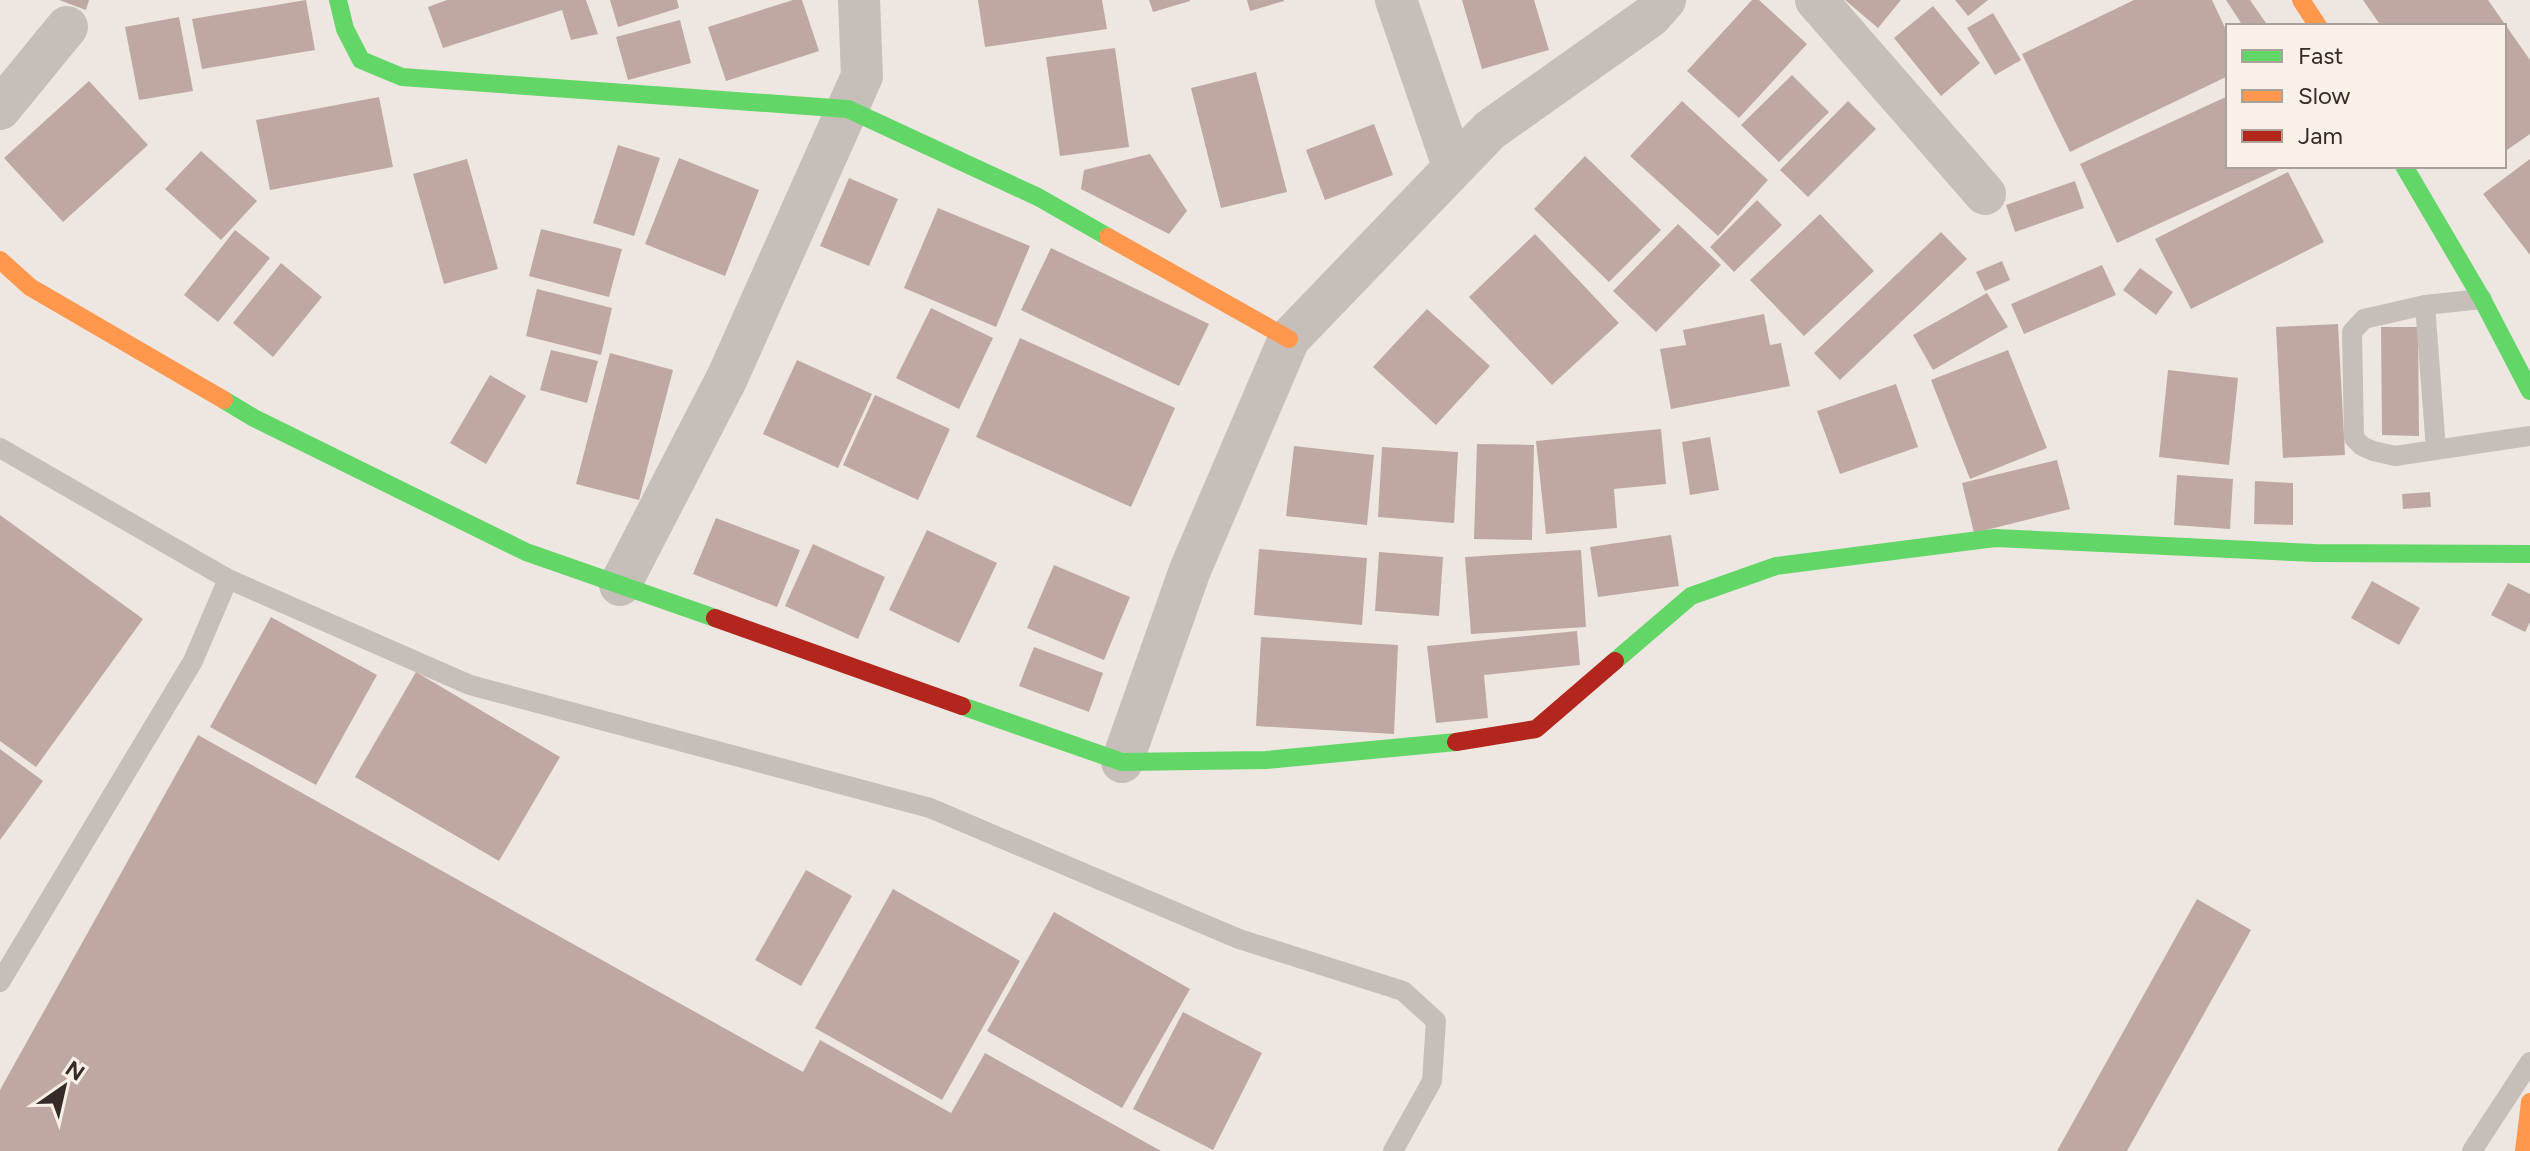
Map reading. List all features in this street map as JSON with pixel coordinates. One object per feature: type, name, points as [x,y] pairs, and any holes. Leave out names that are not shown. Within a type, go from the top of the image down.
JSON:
[{"type":"main road","points":[[338,0],[345,29],[361,60],[402,77],[848,109],[1038,197],[1289,339]]},
{"type":"main road","points":[[2301,0],[2317,24]]},
{"type":"main road","points":[[2405,168],[2482,299],[2530,391]]},
{"type":"main road","points":[[0,260],[30,287],[254,418],[526,552],[1122,762],[1266,760],[1464,741],[1536,729],[1691,596],[1776,566],[1995,538],[2315,553],[2530,554]]},
{"type":"main road","points":[[2524,1151],[2530,1102]]},
{"type":"street","points":[[620,585],[727,378],[862,76],[859,0]]},
{"type":"street","points":[[1396,0],[1453,166]]},
{"type":"street","points":[[1122,762],[1190,570],[1289,339],[1490,130],[1651,16],[1665,0]]},
{"type":"street","points":[[1816,0],[1985,194]]},
{"type":"street","points":[[0,109],[67,27]]},
{"type":"lane","points":[[2482,299],[2425,305],[2364,319],[2352,332],[2354,438],[2373,451],[2395,456],[2530,436]]},
{"type":"lane","points":[[2425,305],[2436,449]]},
{"type":"lane","points":[[0,448],[228,579],[470,685],[930,808],[1239,939],[1403,991],[1436,1021],[1432,1081],[1393,1151]]},
{"type":"lane","points":[[0,982],[193,661],[228,579]]},
{"type":"lane","points":[[2472,1151],[2530,1062]]},
{"type":"building","points":[[59,0],[89,0],[86,10]]},
{"type":"building","points":[[306,0],[315,50],[202,69],[192,19]]},
{"type":"building","points":[[447,0],[586,0],[598,34],[571,40],[562,10],[443,48],[428,7]]},
{"type":"building","points":[[610,0],[677,0],[679,8],[618,27]]},
{"type":"building","points":[[793,0],[802,0],[819,51],[726,81],[708,27]]},
{"type":"building","points":[[978,0],[1102,0],[1107,29],[985,47]]},
{"type":"building","points":[[1149,0],[1190,0],[1190,1],[1153,12]]},
{"type":"building","points":[[1247,0],[1284,0],[1284,1],[1250,11]]},
{"type":"building","points":[[1462,0],[1534,0],[1549,50],[1482,69]]},
{"type":"building","points":[[1752,0],[1759,0],[1807,44],[1739,118],[1687,71]]},
{"type":"building","points":[[1845,0],[1901,0],[1878,28]]},
{"type":"building","points":[[1955,0],[1988,0],[1968,16]]},
{"type":"building","points":[[2134,0],[2212,0],[2226,30],[2226,77],[2070,152],[2022,54]]},
{"type":"building","points":[[2226,0],[2250,0],[2267,24],[2242,24]]},
{"type":"building","points":[[2363,0],[2488,0],[2505,24],[2380,24]]},
{"type":"building","points":[[1933,6],[1980,63],[1941,96],[1894,38]]},
{"type":"building","points":[[1993,13],[2021,60],[1995,75],[1967,28]]},
{"type":"building","points":[[179,17],[193,91],[139,100],[125,27]]},
{"type":"building","points":[[680,20],[691,63],[628,80],[616,37]]},
{"type":"building","points":[[2506,26],[2530,60],[2530,134],[2506,151]]},
{"type":"building","points":[[1115,48],[1129,147],[1060,156],[1046,57]]},
{"type":"building","points":[[1256,72],[1287,192],[1221,208],[1191,88]]},
{"type":"building","points":[[1792,75],[1829,112],[1779,162],[1741,125]]},
{"type":"building","points":[[89,81],[148,145],[63,222],[4,158]]},
{"type":"building","points":[[379,97],[393,167],[270,190],[256,120]]},
{"type":"building","points":[[2226,97],[2226,168],[2281,168],[2117,243],[2080,164]]},
{"type":"building","points":[[1682,101],[1768,180],[1718,236],[1630,156]]},
{"type":"building","points":[[1848,101],[1876,129],[1808,197],[1780,170]]},
{"type":"building","points":[[1374,124],[1393,175],[1325,200],[1306,150]]},
{"type":"building","points":[[618,145],[660,158],[634,236],[593,223]]},
{"type":"building","points":[[201,151],[257,201],[221,240],[165,189]]},
{"type":"building","points":[[1150,154],[1187,211],[1169,234],[1081,189],[1084,170]]},
{"type":"building","points":[[1585,156],[1661,230],[1609,282],[1534,209]]},
{"type":"building","points":[[679,158],[759,190],[725,276],[645,244]]},
{"type":"building","points":[[467,159],[498,269],[444,284],[413,174]]},
{"type":"building","points":[[2530,159],[2530,255],[2483,194]]},
{"type":"building","points":[[2288,172],[2324,242],[2191,309],[2155,239]]},
{"type":"building","points":[[849,178],[898,199],[869,266],[820,246]]},
{"type":"building","points":[[2075,181],[2084,208],[2015,232],[2006,205]]},
{"type":"building","points":[[1757,200],[1782,225],[1734,272],[1710,247]]},
{"type":"building","points":[[938,208],[1030,246],[996,327],[904,288]]},
{"type":"building","points":[[1820,214],[1874,271],[1804,336],[1750,280]]},
{"type":"building","points":[[1678,224],[1721,265],[1656,332],[1613,291]]},
{"type":"building","points":[[541,229],[622,249],[609,297],[529,276]]},
{"type":"building","points":[[235,230],[270,258],[218,322],[184,295]]},
{"type":"building","points":[[1941,232],[1967,259],[1840,380],[1814,353]]},
{"type":"building","points":[[1535,234],[1619,323],[1552,385],[1469,297]]},
{"type":"building","points":[[1051,248],[1209,324],[1179,386],[1021,310]]},
{"type":"building","points":[[2002,261],[2010,280],[1985,291],[1976,272]]},
{"type":"building","points":[[281,263],[322,297],[273,357],[233,323]]},
{"type":"building","points":[[2102,265],[2116,295],[2024,334],[2011,304]]},
{"type":"building","points":[[2140,268],[2173,292],[2156,315],[2123,290]]},
{"type":"building","points":[[537,289],[612,308],[601,355],[526,336]]},
{"type":"building","points":[[1987,293],[2008,327],[1933,370],[1913,335]]},
{"type":"building","points":[[931,308],[993,338],[959,409],[896,378]]},
{"type":"building","points":[[1427,309],[1490,366],[1436,425],[1373,367]]},
{"type":"building","points":[[1764,314],[1770,345],[1781,343],[1790,386],[1671,409],[1660,349],[1686,345],[1683,330]]},
{"type":"building","points":[[2338,324],[2345,455],[2283,458],[2276,327]]},
{"type":"building","points":[[2381,327],[2418,327],[2419,436],[2382,435]]},
{"type":"building","points":[[1020,338],[1175,408],[1131,507],[976,437]]},
{"type":"building","points":[[551,350],[598,361],[587,403],[540,390]]},
{"type":"building","points":[[2008,350],[2047,448],[1970,479],[1931,380]]},
{"type":"building","points":[[610,353],[673,370],[639,500],[576,484]]},
{"type":"building","points":[[797,360],[872,394],[838,468],[763,434]]},
{"type":"building","points":[[2168,370],[2238,378],[2229,465],[2159,457]]},
{"type":"building","points":[[490,375],[526,396],[486,464],[450,443]]},
{"type":"building","points":[[1896,384],[1918,447],[1840,474],[1817,411]]},
{"type":"building","points":[[875,395],[950,429],[918,500],[843,465]]},
{"type":"building","points":[[1661,429],[1666,484],[1614,489],[1617,528],[1546,534],[1536,441]]},
{"type":"building","points":[[1710,437],[1719,490],[1690,495],[1682,442]]},
{"type":"building","points":[[1477,444],[1534,445],[1532,540],[1474,539]]},
{"type":"building","points":[[1294,446],[1374,455],[1367,525],[1286,516]]},
{"type":"building","points":[[1382,447],[1458,452],[1454,523],[1378,517]]},
{"type":"building","points":[[2057,460],[2070,509],[1974,533],[1962,483]]},
{"type":"building","points":[[2177,475],[2233,479],[2230,529],[2174,525]]},
{"type":"building","points":[[2255,481],[2293,483],[2293,525],[2254,524]]},
{"type":"building","points":[[2430,492],[2431,507],[2403,509],[2402,494]]},
{"type":"building","points":[[0,515],[143,619],[36,767],[0,741]]},
{"type":"building","points":[[716,518],[800,550],[777,607],[693,574]]},
{"type":"building","points":[[927,530],[997,563],[959,643],[889,610]]},
{"type":"building","points":[[1671,535],[1679,586],[1598,597],[1590,547]]},
{"type":"building","points":[[813,544],[885,577],[858,639],[785,606]]},
{"type":"building","points":[[1259,549],[1367,558],[1362,625],[1254,615]]},
{"type":"building","points":[[1581,550],[1586,627],[1471,634],[1465,557]]},
{"type":"building","points":[[1379,552],[1443,557],[1439,616],[1375,611]]},
{"type":"building","points":[[1054,565],[1130,597],[1104,660],[1027,628]]},
{"type":"building","points":[[2372,581],[2420,608],[2399,645],[2351,618]]},
{"type":"building","points":[[2508,583],[2530,594],[2530,622],[2525,632],[2491,615]]},
{"type":"building","points":[[271,617],[377,675],[316,785],[210,727]]},
{"type":"building","points":[[1577,631],[1580,665],[1484,675],[1488,718],[1436,723],[1427,646]]},
{"type":"building","points":[[1261,637],[1398,645],[1394,734],[1256,726]]},
{"type":"building","points":[[1034,647],[1103,673],[1089,712],[1019,686]]},
{"type":"building","points":[[416,672],[560,757],[499,861],[355,777]]},
{"type":"building","points":[[198,735],[803,1072],[820,1040],[951,1113],[985,1053],[1161,1151],[0,1151],[0,1090]]},
{"type":"building","points":[[0,749],[43,781],[0,840]]},
{"type":"building","points":[[806,870],[852,896],[801,986],[755,960]]},
{"type":"building","points":[[893,889],[1020,961],[942,1100],[815,1028]]},
{"type":"building","points":[[2197,899],[2251,930],[2127,1151],[2057,1151]]},
{"type":"building","points":[[1054,912],[1190,989],[1122,1108],[987,1031]]},
{"type":"building","points":[[1183,1012],[1262,1053],[1213,1150],[1133,1109]]},
{"type":"traffic: fast","points":[[338,0],[345,29],[361,60],[402,77],[848,109],[1038,197],[1108,237]]},
{"type":"traffic: fast","points":[[2405,168],[2482,299],[2530,391]]},
{"type":"traffic: fast","points":[[224,400],[254,418],[526,552],[715,618]]},
{"type":"traffic: fast","points":[[1615,661],[1691,596],[1776,566],[1995,538],[2315,553],[2530,554]]},
{"type":"traffic: fast","points":[[962,706],[1122,762],[1266,760],[1456,742]]},
{"type":"traffic: slow","points":[[2301,0],[2317,24]]},
{"type":"traffic: slow","points":[[1108,237],[1289,339]]},
{"type":"traffic: slow","points":[[0,260],[30,287],[224,400]]},
{"type":"traffic: slow","points":[[2524,1151],[2530,1102]]},
{"type":"traffic: jam","points":[[715,618],[962,706]]},
{"type":"traffic: jam","points":[[1456,742],[1536,729],[1615,661]]}]
